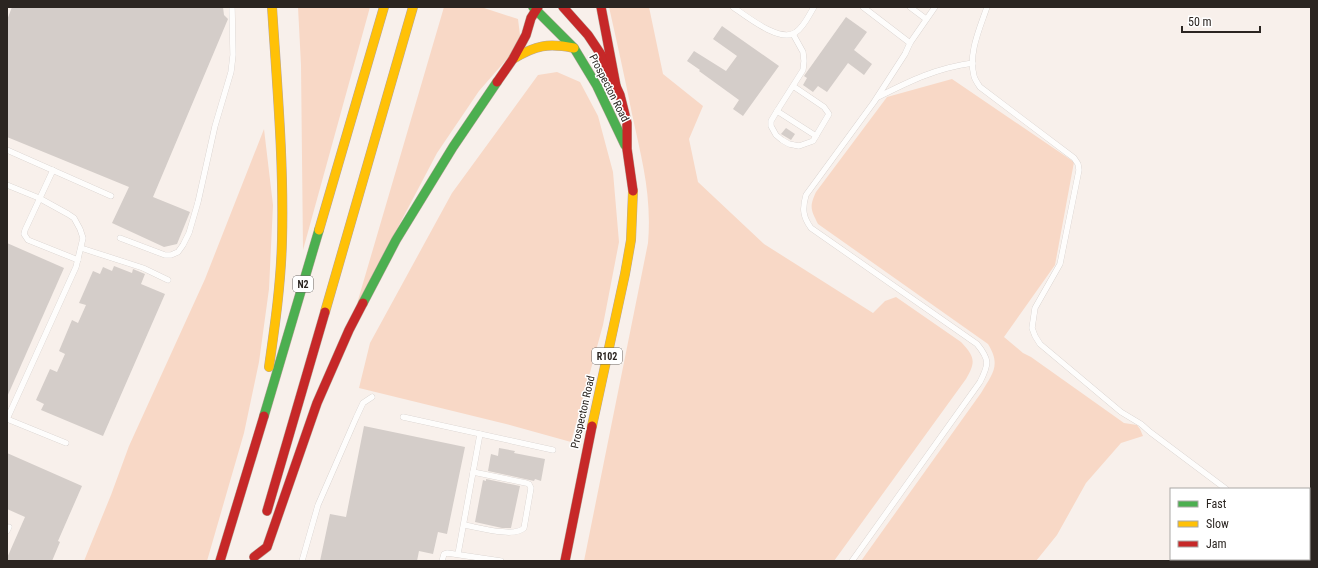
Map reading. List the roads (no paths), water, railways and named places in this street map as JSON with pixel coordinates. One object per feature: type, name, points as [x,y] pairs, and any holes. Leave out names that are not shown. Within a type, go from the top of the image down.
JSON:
[{"type":"main road","points":[[262,422],[275,321],[282,242],[282,168],[272,7]]},
{"type":"main road","name":"N2","points":[[220,561],[283,354],[384,7]]},
{"type":"main road","points":[[265,519],[413,7]]},
{"type":"main road","name":"Prospecton Road","points":[[563,7],[588,35],[602,56],[625,110],[627,149],[633,186],[634,209],[626,274],[585,457],[565,561]]},
{"type":"main road","points":[[601,7],[616,86]]},
{"type":"main road","points":[[253,559],[267,547],[317,403],[353,323],[396,240],[445,160],[522,44],[535,8]]},
{"type":"main road","name":"Prospecton Road","points":[[535,8],[574,48],[597,86],[627,149]]},
{"type":"main road","points":[[513,59],[529,49],[538,46],[560,45],[574,48]]},
{"type":"main road","points":[[253,559],[258,542]]},
{"type":"lane","points":[[120,238],[165,255],[171,255],[178,252],[183,246],[198,202],[215,126],[231,72],[233,55],[232,7]]},
{"type":"lane","points":[[733,7],[772,32],[786,35],[793,34],[800,29],[814,7]]},
{"type":"lane","points":[[863,7],[910,43]]},
{"type":"lane","points":[[910,7],[926,19]]},
{"type":"lane","points":[[852,561],[980,382],[984,374],[987,361],[984,353],[977,344],[838,248],[812,228],[805,220],[804,203],[806,195],[877,97],[905,54],[910,43],[935,7]]},
{"type":"lane","points":[[987,7],[974,49],[974,76],[980,87],[1074,158],[1078,164],[1078,177],[1060,264],[1036,308],[1032,328],[1035,336],[1040,344],[1121,412],[1141,424],[1225,488]]},
{"type":"lane","points":[[793,34],[800,46],[804,61],[803,70],[771,121],[771,126],[776,135],[782,140],[789,144],[799,146],[813,141],[829,114],[824,107],[793,86]]},
{"type":"lane","points":[[877,97],[926,74],[954,66],[973,63]]},
{"type":"lane","points":[[777,111],[816,136]]},
{"type":"lane","points":[[7,150],[111,196]]},
{"type":"lane","points":[[53,170],[25,230],[26,237],[28,240],[78,260]]},
{"type":"lane","points":[[7,185],[39,198],[74,218],[83,238],[78,260],[7,419],[66,443]]},
{"type":"lane","points":[[81,248],[143,268],[168,280]]},
{"type":"lane","points":[[302,561],[318,505],[363,403],[372,397]]},
{"type":"lane","points":[[403,417],[553,450]]},
{"type":"lane","points":[[458,554],[480,434]]},
{"type":"lane","points":[[464,525],[511,533],[521,531],[524,528],[531,488],[529,484],[526,483],[473,472]]},
{"type":"lane","points":[[442,561],[445,553],[450,552],[469,558],[499,561]]}]
